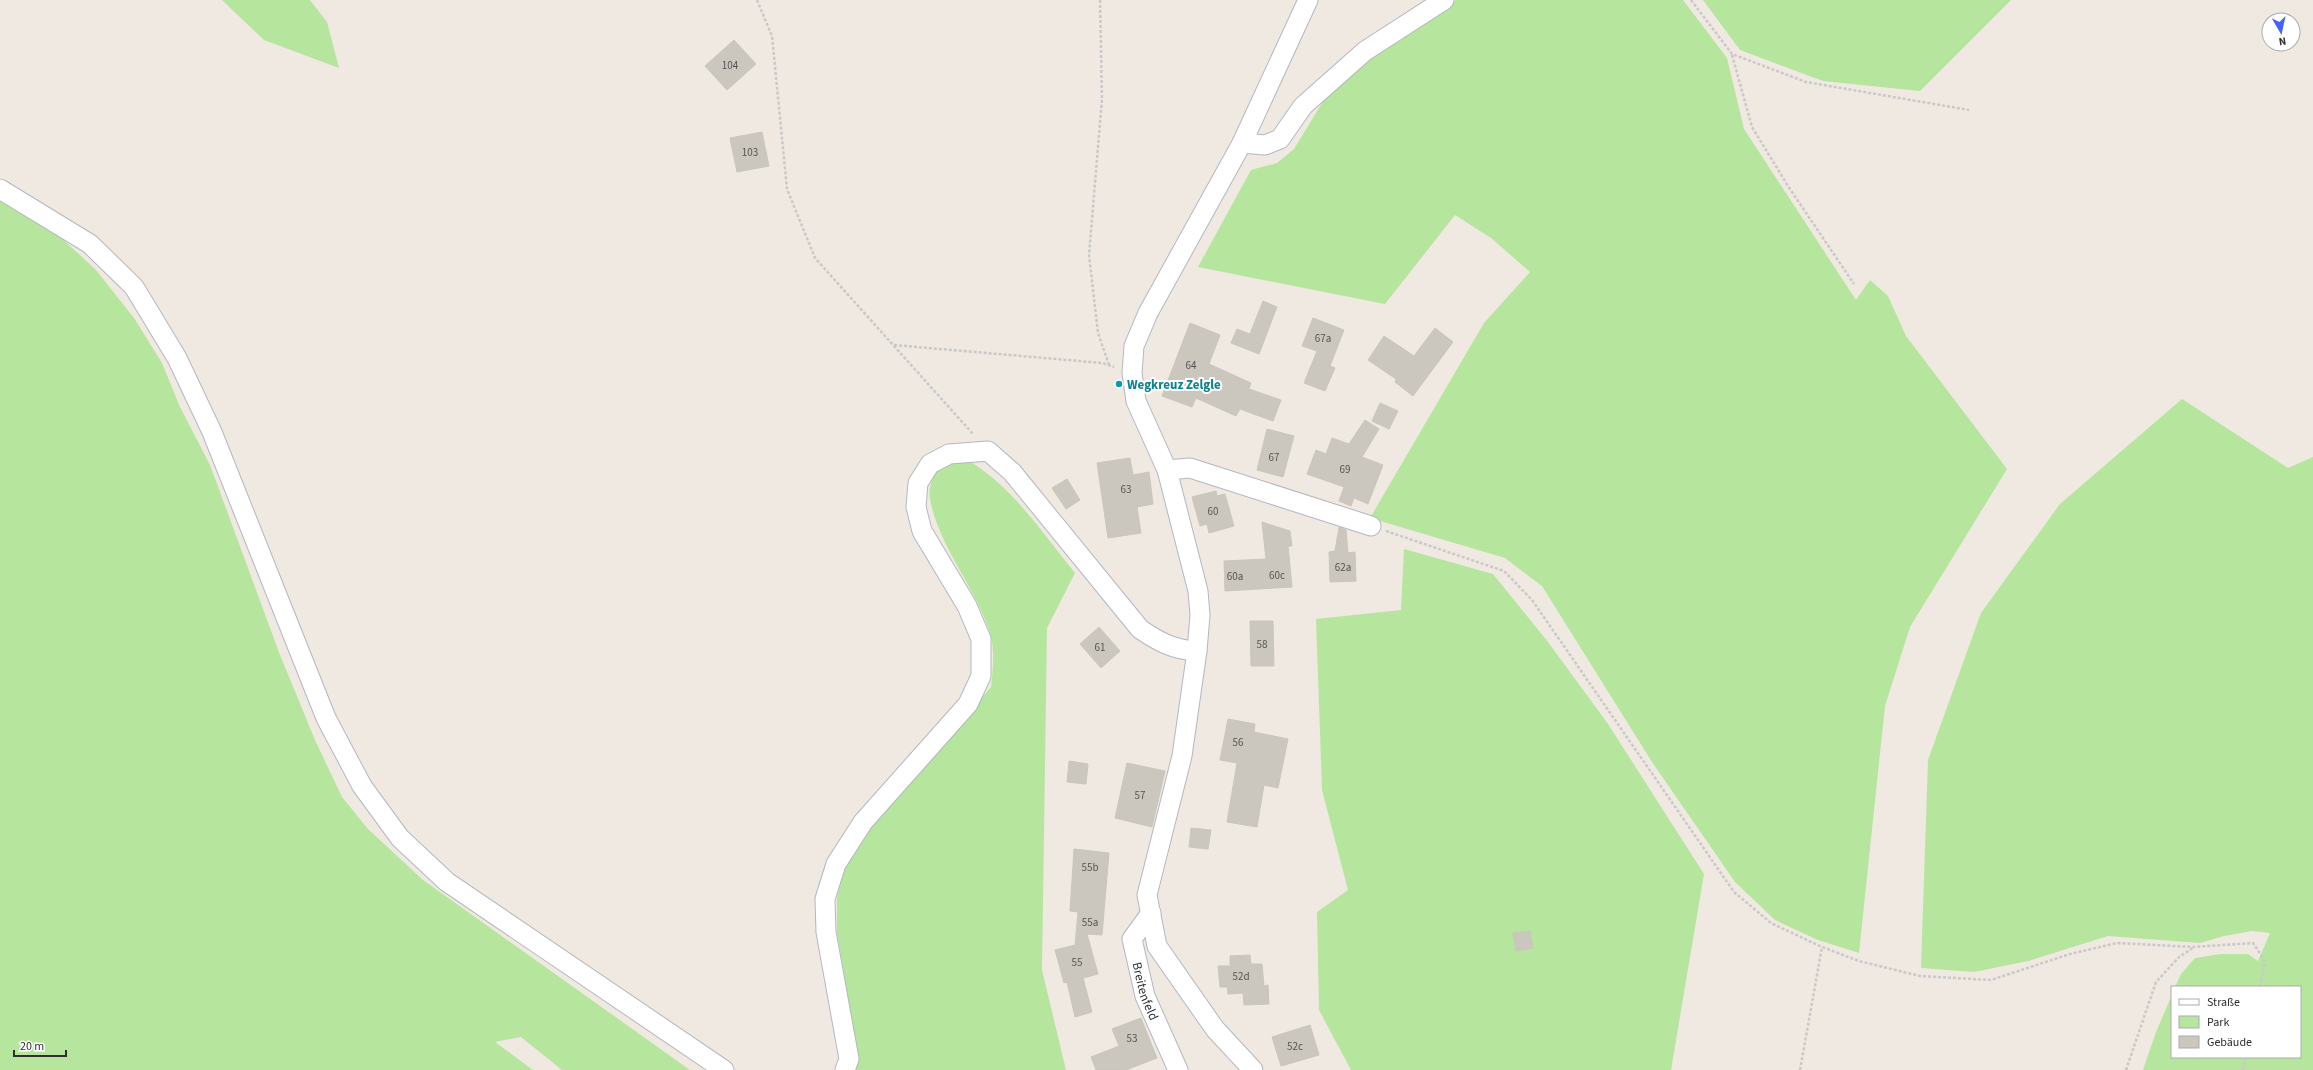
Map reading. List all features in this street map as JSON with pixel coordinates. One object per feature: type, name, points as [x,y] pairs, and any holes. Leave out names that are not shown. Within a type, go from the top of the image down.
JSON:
[{"type":"street","points":[[1253,1070],[1215,1029],[1157,946],[1147,895],[1182,756],[1197,651],[1200,615],[1198,591],[1167,470],[1136,401],[1132,373],[1134,346],[1148,313],[1242,143],[1308,0]]},
{"type":"street","points":[[1242,143],[1265,145],[1280,139],[1303,106],[1365,51],[1444,0]]},
{"type":"street","points":[[0,189],[90,244],[134,287],[177,358],[212,432],[326,718],[362,786],[400,838],[447,882],[724,1070]]},
{"type":"street","points":[[844,1070],[849,1059],[826,932],[825,900],[836,864],[863,822],[968,704],[981,676],[981,639],[967,606],[922,530],[916,506],[918,483],[930,464],[948,454],[988,451],[1012,472],[1140,629],[1160,643],[1182,650],[1197,651]]},
{"type":"street","points":[[1167,470],[1190,468],[1371,526]]},
{"type":"street","name":"Breitenfeld","points":[[1151,913],[1132,939],[1145,996],[1178,1070]]},
{"type":"path","points":[[757,0],[772,36],[787,189],[815,258],[988,451]]},
{"type":"path","points":[[1100,0],[1102,99],[1089,255],[1098,332],[1109,365]]},
{"type":"path","points":[[1691,0],[1732,54],[1752,127],[1788,186],[1854,284]]},
{"type":"path","points":[[1732,54],[1806,82],[1969,110]]},
{"type":"path","points":[[894,345],[1109,365],[1132,373]]},
{"type":"path","points":[[1371,526],[1504,571],[1532,600],[1734,892],[1771,924],[1822,947],[1859,961],[1920,976],[1991,980],[2070,954],[2117,943],[2193,947],[2253,943],[2265,961],[2260,986]]},
{"type":"path","points":[[1800,1070],[1822,947]]},
{"type":"path","points":[[2126,1070],[2156,982],[2179,957],[2193,947]]},
{"type":"path","points":[[2243,1070],[2246,1058]]},
{"type":"green space","points":[[222,0],[310,0],[327,22],[339,68],[264,40]]},
{"type":"green space","points":[[1456,0],[1683,0],[1727,58],[1744,129],[1856,300],[1870,280],[1888,296],[1906,336],[2007,469],[1910,627],[1885,706],[1859,953],[1818,940],[1775,920],[1735,882],[1652,762],[1542,586],[1505,558],[1370,518],[1484,323],[1530,272],[1491,238],[1455,215],[1385,304],[1198,267],[1251,170],[1277,163],[1294,149],[1330,90],[1368,59]]},
{"type":"green space","points":[[1703,0],[2011,0],[1920,91],[1823,81],[1740,50]]},
{"type":"green space","points":[[0,195],[55,232],[96,270],[134,318],[162,363],[180,407],[210,465],[280,655],[315,740],[342,797],[368,829],[423,880],[690,1070],[562,1070],[521,1037],[495,1042],[533,1070],[0,1070]]},
{"type":"green space","points":[[2182,399],[2288,468],[2313,457],[2313,1070],[2143,1070],[2156,1032],[2171,997],[2171,1058],[2301,1058],[2301,986],[2175,986],[2181,974],[2195,958],[2221,954],[2248,954],[2258,961],[2270,933],[2252,931],[2224,936],[2200,943],[2108,936],[2028,961],[1974,972],[1921,968],[1928,760],[1981,613],[2060,504]]},
{"type":"green space","points":[[969,461],[1000,484],[1039,527],[1075,573],[1047,628],[1042,970],[1066,1070],[855,1070],[857,1048],[837,933],[837,898],[843,873],[859,840],[991,687],[993,666],[992,639],[976,599],[941,534],[930,499],[930,487],[937,471],[940,468],[950,463]]},
{"type":"green space","points":[[1404,549],[1493,574],[1548,642],[1608,724],[1704,874],[1671,1070],[1351,1070],[1319,1010],[1317,912],[1348,890],[1322,790],[1316,619],[1401,610]]},
{"type":"building","points":[[734,40],[756,64],[727,90],[705,66]]},
{"type":"building","points":[[762,132],[769,166],[737,172],[730,138]]},
{"type":"building","points":[[1263,301],[1277,307],[1259,354],[1231,343],[1237,329],[1250,334]]},
{"type":"building","points":[[1313,318],[1344,330],[1330,366],[1335,368],[1325,391],[1304,383],[1317,351],[1302,346]]},
{"type":"building","points":[[1190,323],[1220,335],[1209,364],[1251,383],[1249,389],[1281,400],[1273,421],[1240,409],[1236,416],[1196,398],[1192,407],[1162,396]]},
{"type":"building","points":[[1435,328],[1453,342],[1413,396],[1395,382],[1396,379],[1368,360],[1384,336],[1414,356]]},
{"type":"building","points":[[1380,403],[1398,411],[1389,429],[1372,421]]},
{"type":"building","points":[[1365,420],[1379,429],[1362,457],[1383,465],[1368,504],[1354,498],[1351,506],[1339,501],[1344,487],[1307,474],[1316,450],[1326,454],[1332,438],[1349,444]]},
{"type":"building","points":[[1267,429],[1294,436],[1283,477],[1257,470]]},
{"type":"building","points":[[1130,458],[1133,475],[1149,472],[1153,504],[1137,507],[1141,533],[1108,538],[1097,463]]},
{"type":"building","points":[[1067,479],[1080,500],[1066,509],[1052,488]]},
{"type":"building","points":[[1216,491],[1217,496],[1225,494],[1234,526],[1209,533],[1207,524],[1200,526],[1192,497]]},
{"type":"building","points":[[1262,522],[1290,531],[1292,546],[1288,546],[1292,587],[1225,591],[1224,561],[1266,559]]},
{"type":"building","points":[[1339,527],[1346,530],[1348,553],[1355,552],[1356,581],[1330,582],[1329,552],[1335,551]]},
{"type":"building","points":[[1250,621],[1273,621],[1274,666],[1251,666]]},
{"type":"building","points":[[1099,627],[1120,651],[1101,668],[1080,644]]},
{"type":"building","points":[[1228,719],[1255,724],[1254,732],[1288,739],[1278,788],[1264,785],[1257,827],[1227,822],[1237,763],[1220,760]]},
{"type":"building","points":[[1069,761],[1088,764],[1086,784],[1067,782]]},
{"type":"building","points":[[1127,763],[1165,771],[1152,827],[1115,818]]},
{"type":"building","points":[[1191,828],[1211,830],[1208,849],[1189,847]]},
{"type":"building","points":[[1074,849],[1109,853],[1102,935],[1087,934],[1098,974],[1083,978],[1092,1012],[1075,1017],[1067,982],[1064,983],[1055,950],[1075,945],[1078,912],[1070,911]]},
{"type":"building","points":[[1530,931],[1533,948],[1516,951],[1513,933]]},
{"type":"building","points":[[1250,955],[1251,964],[1262,964],[1264,986],[1268,985],[1269,1004],[1244,1005],[1243,993],[1228,994],[1227,987],[1220,987],[1218,966],[1230,966],[1230,956]]},
{"type":"building","points":[[1141,1018],[1157,1058],[1126,1070],[1096,1070],[1091,1057],[1119,1046],[1112,1029]]},
{"type":"building","points":[[1310,1025],[1319,1055],[1281,1066],[1272,1037]]},
{"type":"place","name":"Wegkreuz Zelgle","points":[[1119,384]]}]
